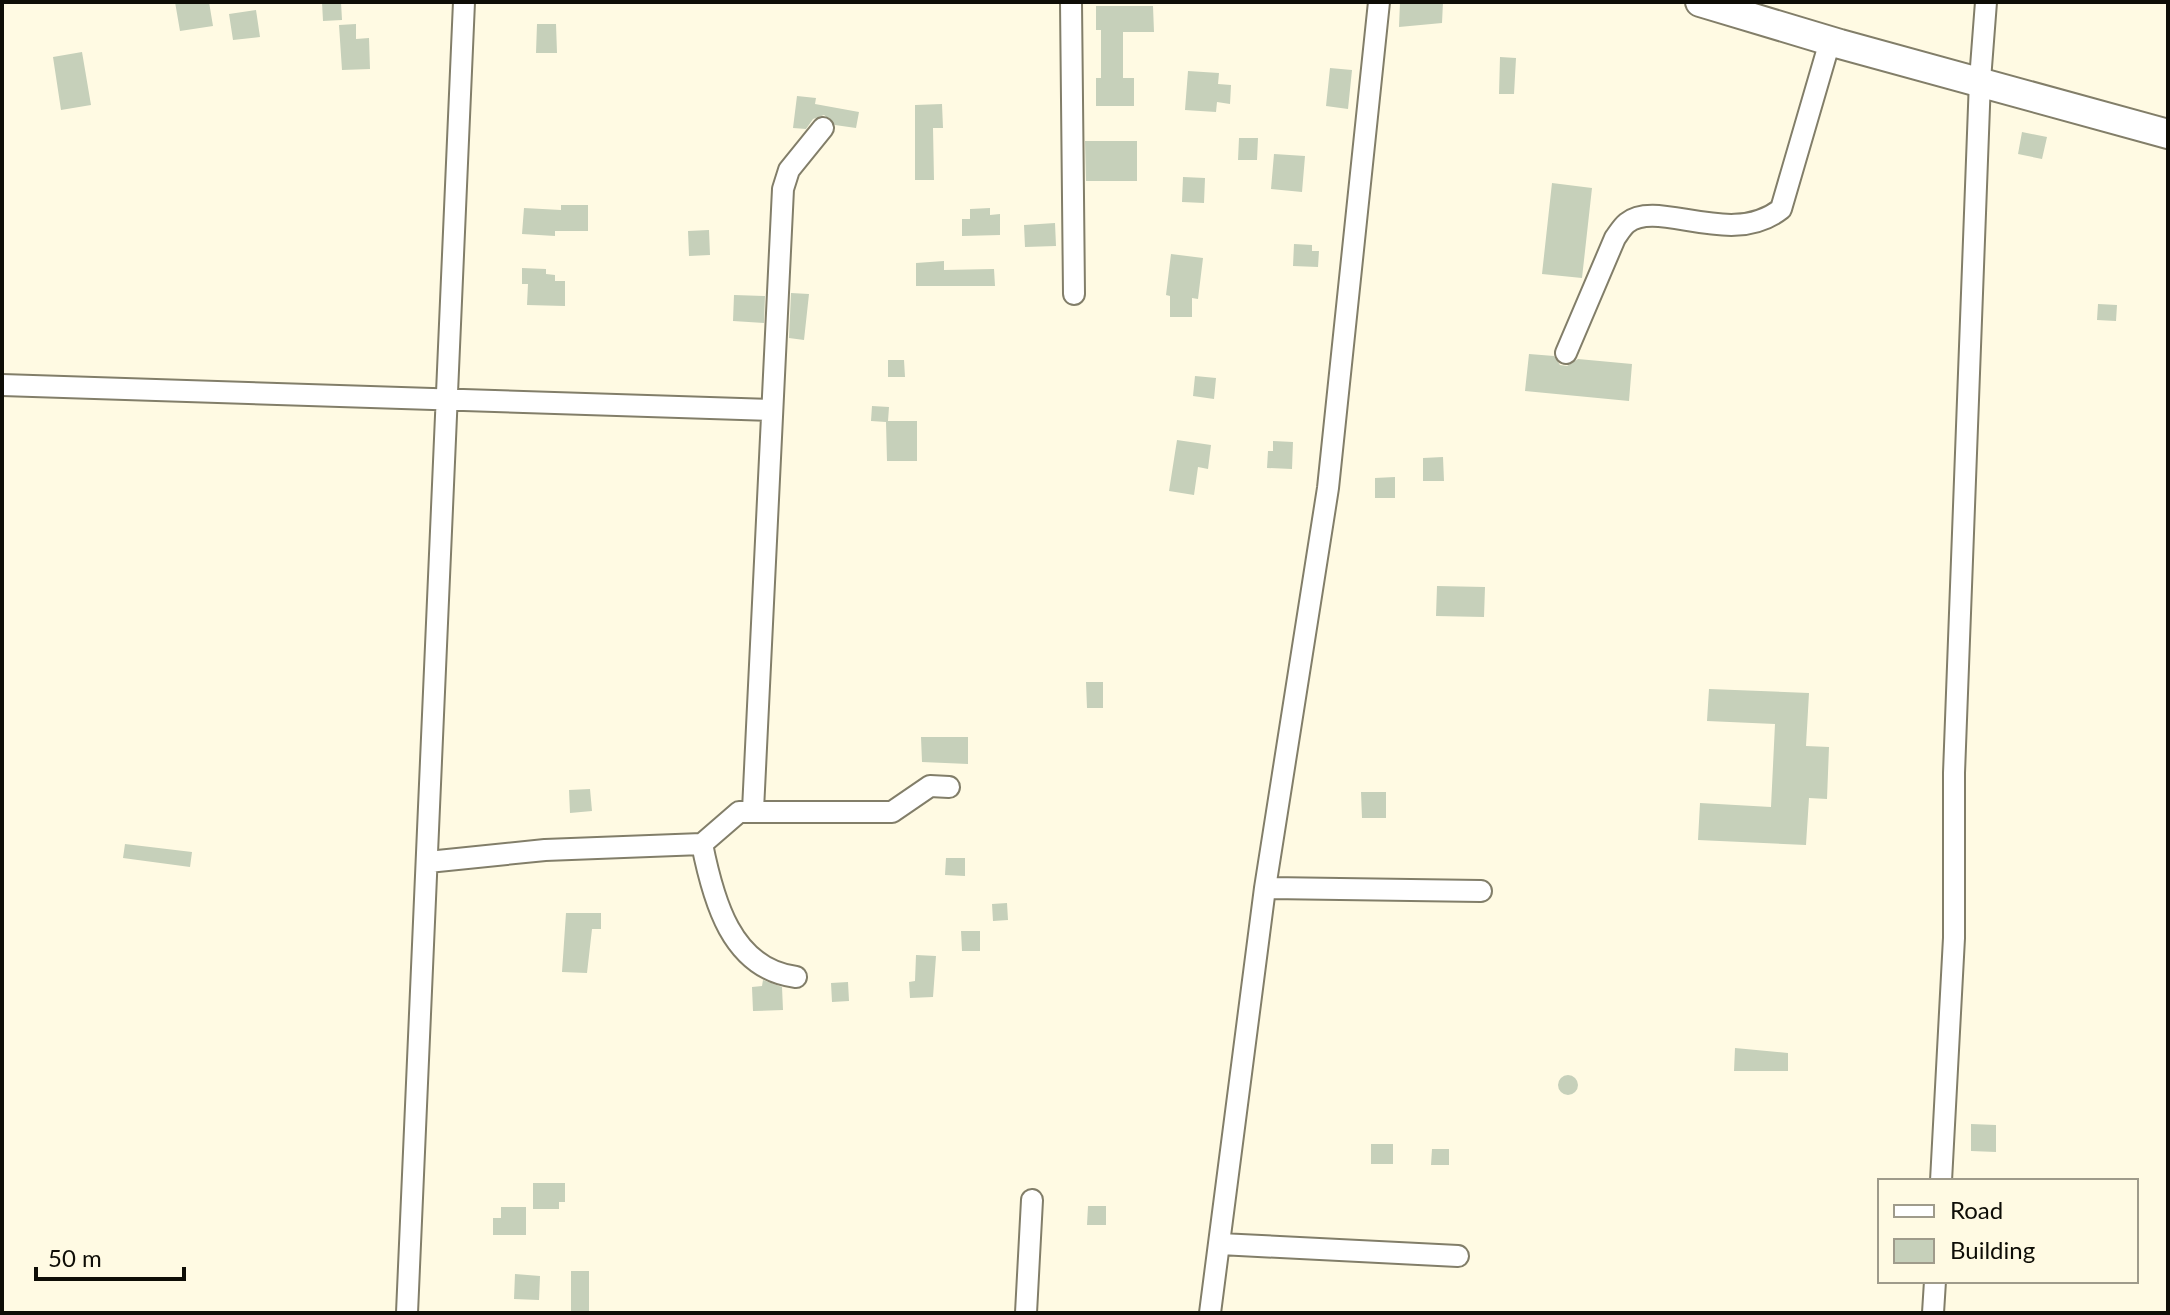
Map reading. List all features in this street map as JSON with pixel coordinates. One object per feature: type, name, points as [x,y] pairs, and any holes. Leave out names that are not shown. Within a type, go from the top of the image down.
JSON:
[{"type":"street","points":[[407,1313],[464,2]]},
{"type":"street","points":[[1071,2],[1074,294]]},
{"type":"street","points":[[1210,1313],[1265,888],[1328,488],[1379,2]]},
{"type":"street","points":[[1700,2],[2168,134]]},
{"type":"street","points":[[1941,1179],[1954,938],[1955,758],[1980,80],[1986,2]]},
{"type":"street","points":[[1566,353],[1615,238],[1627,223],[1641,217],[1660,217],[1737,227],[1755,224],[1781,209],[1830,41]]},
{"type":"street","points":[[753,810],[783,189],[789,170],[823,128]]},
{"type":"street","points":[[2,385],[447,397],[771,410]]},
{"type":"street","points":[[428,862],[545,850],[702,844],[729,818],[753,810],[892,812],[930,786],[949,787]]},
{"type":"street","points":[[702,844],[717,902],[741,949],[757,965],[777,975],[796,977]]},
{"type":"street","points":[[1265,888],[1481,891]]},
{"type":"street","points":[[1026,1313],[1032,1200]]},
{"type":"street","points":[[1220,1244],[1458,1256]]},
{"type":"street","points":[[1933,1313],[1935,1283]]},
{"type":"building","points":[[175,2],[209,2],[213,26],[180,31]]},
{"type":"building","points":[[322,2],[341,2],[342,20],[323,21]]},
{"type":"building","points":[[1400,2],[1443,2],[1442,23],[1399,27]]},
{"type":"building","points":[[1096,6],[1153,6],[1154,32],[1123,32],[1123,78],[1134,78],[1134,106],[1096,106],[1096,78],[1101,78],[1101,30],[1096,30]]},
{"type":"building","points":[[256,10],[260,37],[233,40],[229,14]]},
{"type":"building","points":[[356,24],[356,39],[369,38],[370,69],[342,70],[339,25]]},
{"type":"building","points":[[537,24],[556,24],[557,53],[536,53]]},
{"type":"building","points":[[82,52],[91,105],[61,110],[53,57]]},
{"type":"building","points":[[1500,57],[1516,58],[1514,94],[1499,94]]},
{"type":"building","points":[[1330,68],[1352,70],[1348,109],[1326,106]]},
{"type":"building","points":[[1188,71],[1219,73],[1218,84],[1231,85],[1230,104],[1217,102],[1216,112],[1185,110]]},
{"type":"building","points":[[797,96],[816,98],[815,104],[859,112],[856,128],[835,125],[824,115],[813,119],[806,129],[793,128]]},
{"type":"building","points":[[942,104],[943,128],[933,128],[934,180],[915,180],[915,105]]},
{"type":"building","points":[[2022,132],[2047,137],[2042,159],[2018,154]]},
{"type":"building","points":[[1239,138],[1258,138],[1257,160],[1238,160]]},
{"type":"building","points":[[1085,141],[1137,141],[1137,181],[1086,181]]},
{"type":"building","points":[[1274,154],[1305,156],[1302,192],[1271,189]]},
{"type":"building","points":[[1183,177],[1205,178],[1204,203],[1182,202]]},
{"type":"building","points":[[1552,183],[1592,188],[1582,278],[1542,274]]},
{"type":"building","points":[[561,205],[588,205],[588,231],[555,231],[555,236],[522,234],[524,208],[561,210]]},
{"type":"building","points":[[990,208],[990,215],[1000,214],[1000,235],[962,236],[962,219],[970,219],[970,209]]},
{"type":"building","points":[[1055,223],[1056,246],[1025,247],[1024,225]]},
{"type":"building","points":[[709,230],[710,255],[689,256],[688,231]]},
{"type":"building","points":[[1294,244],[1312,245],[1312,251],[1319,251],[1318,267],[1293,266]]},
{"type":"building","points":[[1171,254],[1203,258],[1198,299],[1192,298],[1192,317],[1170,317],[1170,296],[1166,295]]},
{"type":"building","points":[[944,261],[944,270],[994,269],[995,286],[916,286],[916,263]]},
{"type":"building","points":[[522,268],[546,269],[546,274],[555,275],[555,281],[565,281],[565,306],[527,305],[528,284],[522,284]]},
{"type":"building","points":[[791,293],[809,294],[804,340],[789,338]]},
{"type":"building","points":[[734,295],[765,296],[764,323],[733,321]]},
{"type":"building","points":[[2098,304],[2117,305],[2116,321],[2097,320]]},
{"type":"building","points":[[1529,354],[1554,356],[1560,365],[1567,366],[1578,359],[1632,364],[1629,401],[1525,391]]},
{"type":"building","points":[[888,360],[904,360],[905,377],[888,377]]},
{"type":"building","points":[[1195,376],[1216,378],[1214,399],[1193,396]]},
{"type":"building","points":[[872,406],[889,407],[888,421],[917,421],[917,461],[887,461],[886,422],[871,421]]},
{"type":"building","points":[[1177,440],[1211,445],[1208,469],[1198,467],[1194,495],[1169,491]]},
{"type":"building","points":[[1273,441],[1293,442],[1292,469],[1267,468],[1268,451],[1273,451]]},
{"type":"building","points":[[1443,457],[1444,481],[1423,481],[1423,458]]},
{"type":"building","points":[[1395,477],[1395,498],[1375,498],[1375,478]]},
{"type":"building","points":[[1437,586],[1485,587],[1484,617],[1436,616]]},
{"type":"building","points":[[1086,682],[1103,682],[1103,708],[1087,708]]},
{"type":"building","points":[[1709,689],[1809,693],[1806,746],[1829,747],[1827,799],[1809,798],[1806,845],[1698,840],[1700,803],[1771,807],[1775,724],[1707,721]]},
{"type":"building","points":[[921,737],[968,737],[968,764],[922,762]]},
{"type":"building","points":[[590,789],[592,811],[570,813],[569,790]]},
{"type":"building","points":[[1361,792],[1386,792],[1386,818],[1362,818]]},
{"type":"building","points":[[125,844],[192,852],[190,867],[123,858]]},
{"type":"building","points":[[946,858],[965,858],[965,876],[945,875]]},
{"type":"building","points":[[1007,903],[1008,920],[993,921],[992,904]]},
{"type":"building","points":[[566,913],[601,913],[601,929],[592,929],[587,973],[562,972]]},
{"type":"building","points":[[961,931],[980,931],[980,951],[962,951]]},
{"type":"building","points":[[916,955],[936,956],[933,997],[910,998],[909,982],[915,981]]},
{"type":"building","points":[[763,980],[782,987],[783,1010],[753,1011],[752,987],[762,986]]},
{"type":"building","points":[[848,982],[849,1001],[832,1002],[831,983]]},
{"type":"building","points":[[1735,1048],[1788,1053],[1788,1071],[1734,1071]]},
{"type":"building","points":[[1568,1075],[1575,1078],[1578,1085],[1575,1092],[1568,1095],[1561,1092],[1558,1085],[1561,1078]]},
{"type":"building","points":[[1971,1124],[1996,1125],[1996,1152],[1971,1151]]},
{"type":"building","points":[[1371,1144],[1393,1144],[1393,1164],[1371,1164]]},
{"type":"building","points":[[1432,1149],[1449,1149],[1449,1165],[1431,1165]]},
{"type":"building","points":[[533,1183],[565,1183],[565,1202],[559,1202],[559,1209],[533,1209]]},
{"type":"building","points":[[1088,1206],[1106,1206],[1106,1225],[1087,1225]]},
{"type":"building","points":[[501,1207],[526,1207],[526,1235],[493,1235],[493,1218],[501,1218]]},
{"type":"building","points":[[571,1271],[589,1271],[589,1313],[571,1313]]},
{"type":"building","points":[[515,1274],[540,1276],[539,1300],[514,1299]]}]
